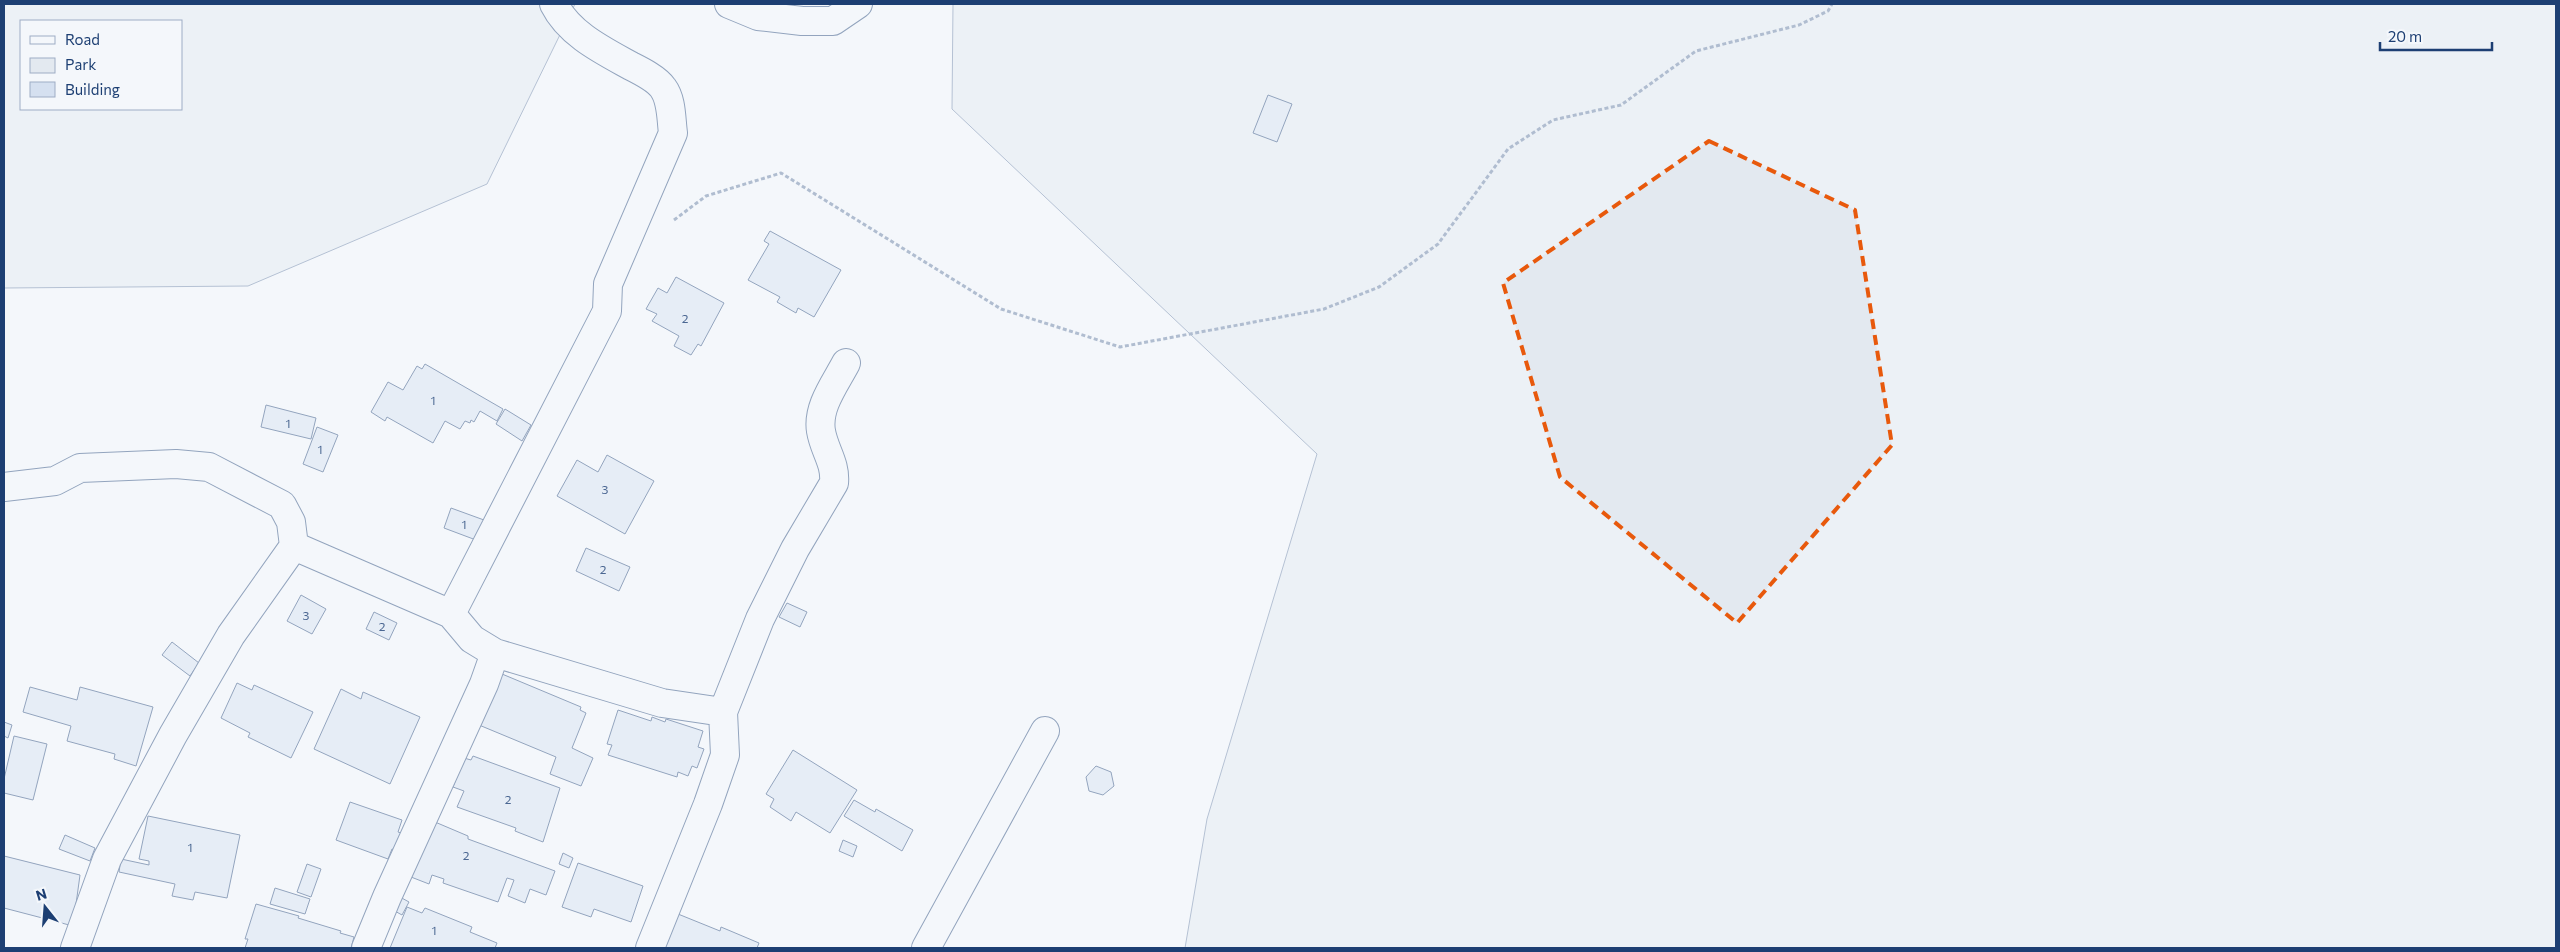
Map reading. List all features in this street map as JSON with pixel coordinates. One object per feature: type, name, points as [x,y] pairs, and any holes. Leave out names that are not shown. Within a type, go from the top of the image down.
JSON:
[{"type":"street","points":[[451,614],[607,311],[608,284],[673,133],[670,108],[663,88],[642,71],[594,46],[560,16],[554,4]]},
{"type":"street","points":[[729,4],[758,16],[802,22],[833,21],[858,4]]},
{"type":"street","points":[[650,948],[708,804],[725,755],[723,712],[760,619],[795,549],[834,483],[835,471],[821,431],[821,409],[846,363]]},
{"type":"street","points":[[4,487],[54,481],[80,468],[176,464],[208,467],[282,505],[291,522],[294,546],[230,634],[173,735],[107,859],[76,948]]},
{"type":"street","points":[[294,546],[451,614],[472,639],[495,653],[662,702],[723,712]]},
{"type":"street","points":[[366,948],[387,896],[484,684],[495,653]]},
{"type":"street","points":[[926,948],[1045,731]]},
{"type":"path","points":[[668,224],[706,196],[781,173],[1001,309],[1120,347],[1324,309],[1379,288],[1438,244],[1508,149],[1552,120],[1621,105],[1696,51],[1799,24],[1828,10],[1832,4]]},
{"type":"highlighted area","points":[[1709,141],[1855,210],[1892,445],[1737,623],[1560,477],[1503,283]]},
{"type":"green space","points":[[4,4],[575,4],[487,184],[248,286],[4,288]]},
{"type":"green space","points":[[953,4],[2556,4],[2556,948],[1185,948],[1207,819],[1317,454],[952,109]]},
{"type":"building","points":[[1268,95],[1292,104],[1277,142],[1253,133]]},
{"type":"building","points":[[770,231],[841,270],[814,317],[798,308],[796,313],[777,302],[780,297],[748,280],[769,244],[764,241]]},
{"type":"building","points":[[676,277],[724,303],[701,346],[698,344],[691,355],[674,346],[679,336],[652,321],[657,314],[646,309],[658,288],[667,293]]},
{"type":"building","points":[[425,364],[503,409],[497,421],[480,411],[474,422],[471,420],[470,423],[465,421],[460,429],[445,421],[433,443],[387,417],[385,421],[371,412],[388,382],[403,390],[417,366],[422,369]]},
{"type":"building","points":[[266,405],[316,418],[311,439],[261,427]]},
{"type":"building","points":[[505,409],[531,425],[522,441],[496,424]]},
{"type":"building","points":[[317,427],[338,435],[323,472],[303,464]]},
{"type":"building","points":[[607,455],[654,481],[625,534],[557,496],[577,460],[598,472]]},
{"type":"building","points":[[451,508],[484,520],[476,540],[444,528]]},
{"type":"building","points":[[586,548],[630,567],[619,591],[576,571]]},
{"type":"building","points":[[301,595],[326,609],[312,634],[287,621]]},
{"type":"building","points":[[787,603],[807,612],[800,627],[779,617]]},
{"type":"building","points":[[374,612],[397,623],[389,640],[366,629]]},
{"type":"building","points":[[172,642],[199,663],[190,676],[162,655]]},
{"type":"building","points":[[502,674],[581,707],[580,710],[586,713],[572,748],[593,758],[581,786],[550,774],[556,757],[479,725]]},
{"type":"building","points":[[237,683],[252,690],[254,685],[313,712],[291,758],[248,737],[250,733],[221,718]]},
{"type":"building","points":[[30,687],[77,700],[80,687],[153,707],[136,766],[114,759],[115,754],[67,741],[71,726],[23,712]]},
{"type":"building","points":[[341,689],[361,699],[363,692],[420,717],[390,784],[314,749]]},
{"type":"building","points":[[618,710],[651,721],[652,717],[665,722],[666,719],[703,731],[698,747],[704,749],[697,768],[692,766],[688,776],[678,772],[677,777],[608,755],[612,745],[607,744]]},
{"type":"building","points":[[4,722],[12,725],[8,738],[4,736]]},
{"type":"building","points":[[14,736],[47,744],[33,800],[4,793],[4,779]]},
{"type":"building","points":[[793,750],[857,790],[830,833],[796,812],[791,821],[770,807],[774,799],[766,794]]},
{"type":"building","points":[[473,756],[560,788],[543,842],[515,831],[516,828],[457,807],[464,791],[453,787],[464,758],[471,760]]},
{"type":"building","points":[[1096,766],[1111,772],[1114,786],[1103,795],[1089,791],[1086,777]]},
{"type":"building","points":[[854,800],[875,812],[876,809],[913,830],[902,851],[844,816]]},
{"type":"building","points":[[350,802],[402,820],[398,832],[408,835],[402,852],[392,849],[388,859],[336,840]]},
{"type":"building","points":[[148,816],[240,835],[227,898],[195,892],[193,900],[172,896],[175,884],[119,872],[121,859],[149,865],[149,861],[139,859]]},
{"type":"building","points":[[435,822],[468,836],[468,839],[555,871],[546,895],[530,889],[525,903],[508,896],[514,880],[507,878],[498,902],[443,883],[444,879],[432,875],[429,884],[411,877]]},
{"type":"building","points":[[65,835],[95,848],[90,861],[59,849]]},
{"type":"building","points":[[843,840],[857,846],[853,857],[839,851]]},
{"type":"building","points":[[563,853],[573,858],[569,868],[559,864]]},
{"type":"building","points":[[4,856],[80,875],[73,926],[4,908]]},
{"type":"building","points":[[578,863],[643,886],[631,922],[594,909],[591,917],[562,907]]},
{"type":"building","points":[[307,864],[321,869],[311,897],[297,892]]},
{"type":"building","points":[[275,888],[310,899],[305,914],[270,904]]},
{"type":"building","points":[[400,897],[409,902],[402,915],[393,910]]},
{"type":"building","points":[[256,904],[299,916],[298,918],[341,931],[340,933],[354,937],[351,948],[245,948],[248,939],[245,939]]},
{"type":"building","points":[[407,907],[422,913],[425,908],[472,927],[470,932],[497,943],[495,948],[390,948]]},
{"type":"building","points":[[678,914],[720,931],[721,927],[759,943],[757,948],[664,948]]}]
